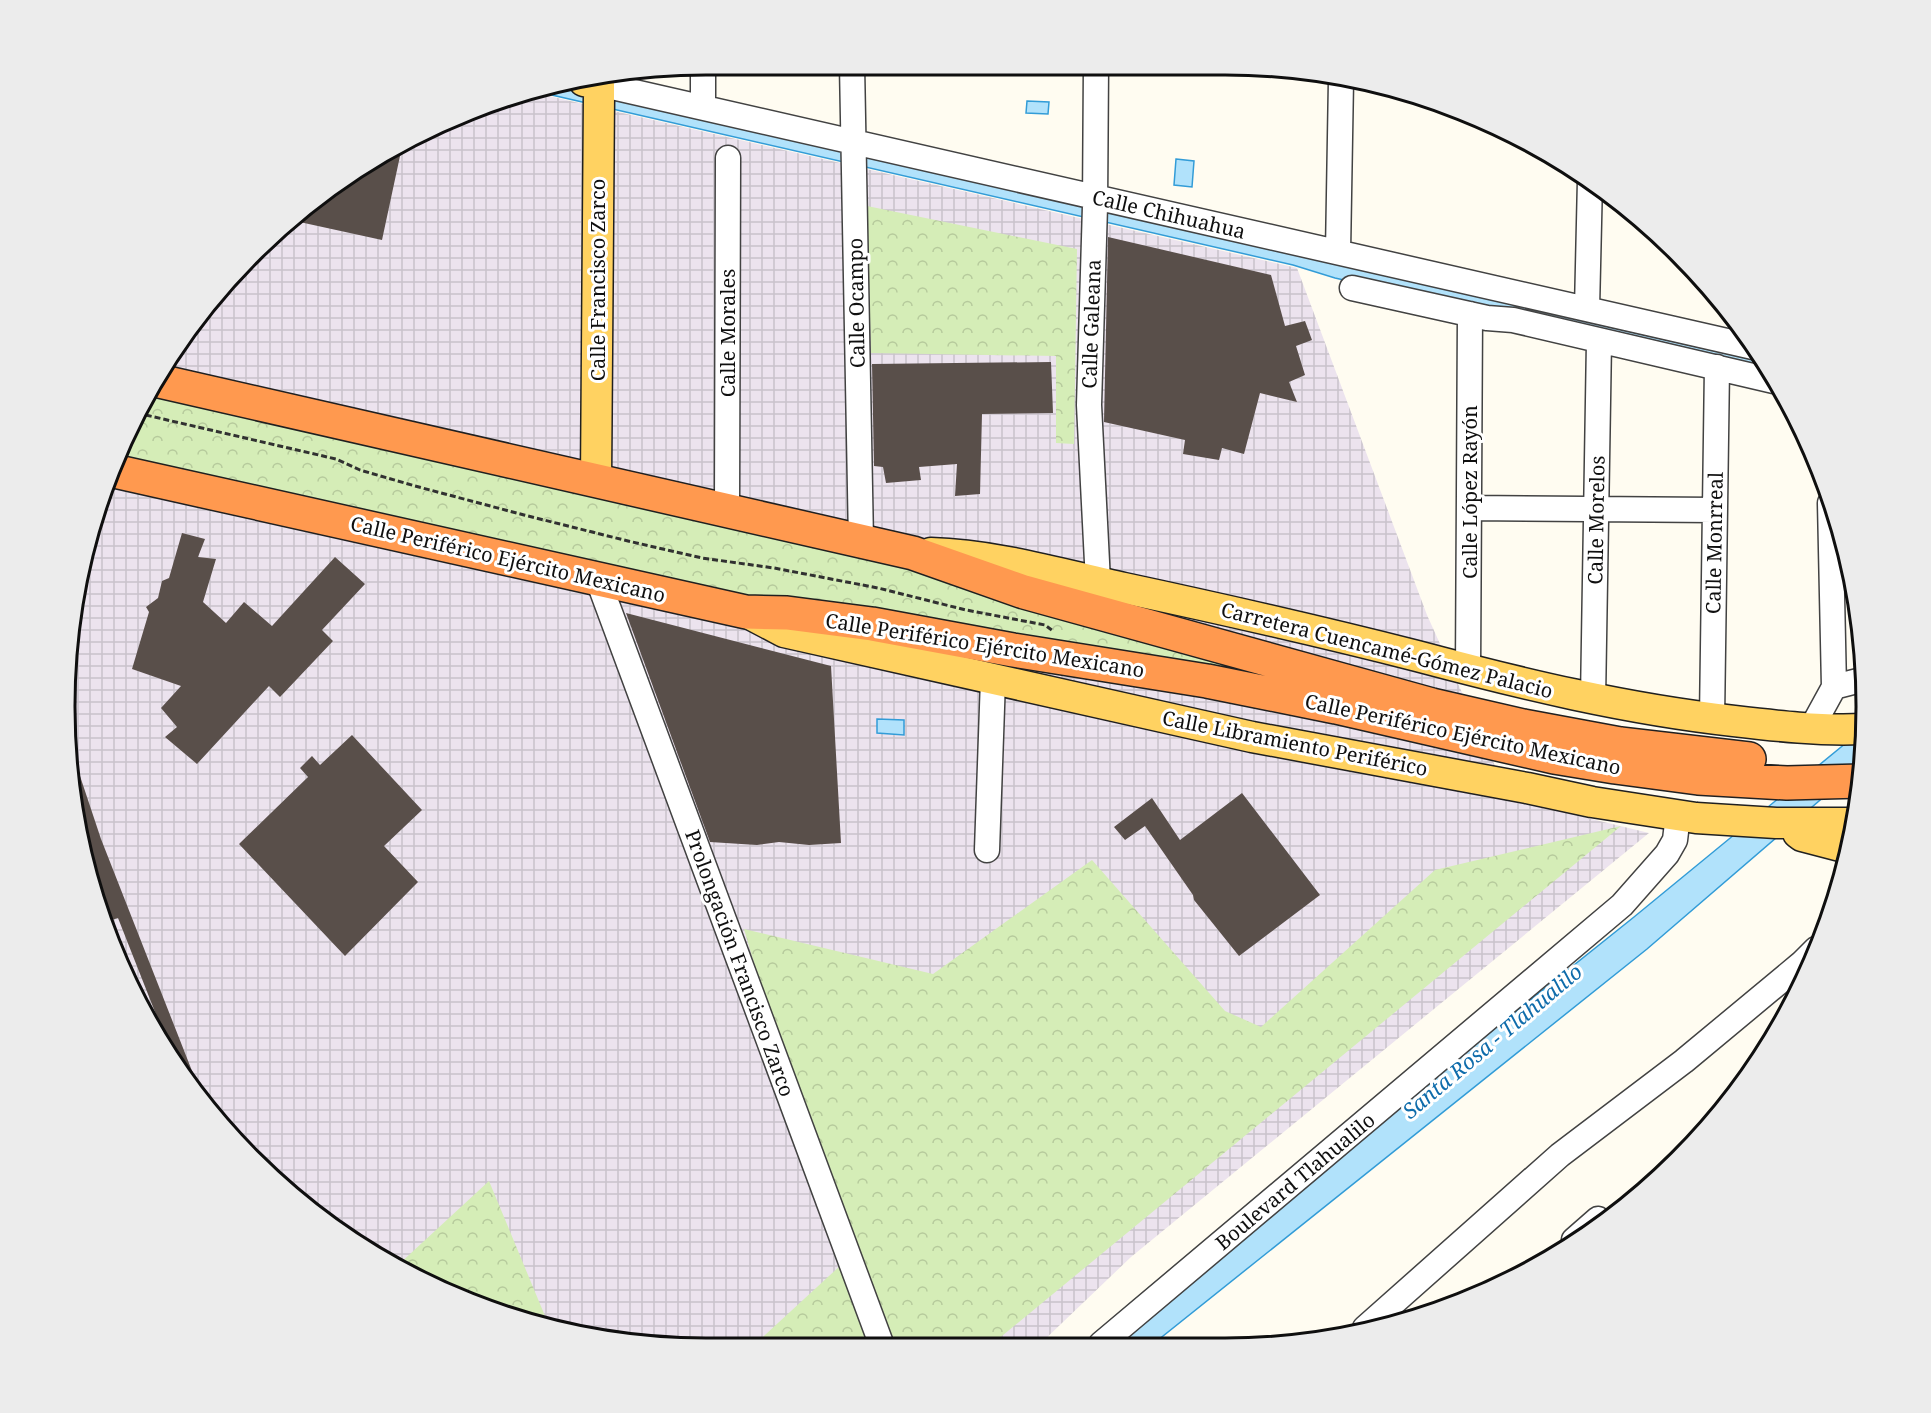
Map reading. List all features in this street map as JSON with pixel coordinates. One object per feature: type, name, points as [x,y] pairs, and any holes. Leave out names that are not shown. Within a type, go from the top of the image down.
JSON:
[{"type":"highway","name":"Calle Periférico Ejército Mexicano","points":[[165,382],[913,553],[1036,595],[1337,681],[1523,726],[1620,744],[1744,759],[1855,734]]},
{"type":"highway","name":"Calle Periférico Ejército Mexicano","points":[[120,472],[746,612],[788,613],[872,624],[1012,650],[1207,681],[1357,712],[1554,757],[1698,778],[1787,783],[1852,781]]},
{"type":"main road","name":"Calle Francisco Zarco","points":[[596,91],[596,481]]},
{"type":"main road","name":"Carretera Cuencamé-Gómez Palacio","points":[[913,553],[984,557],[1244,613],[1468,671],[1593,699],[1712,719],[1855,733]]},
{"type":"main road","name":"Calle Libramiento Periférico","points":[[746,612],[784,633],[1252,737],[1592,802],[1687,817],[1781,823],[1845,823]]},
{"type":"main road","points":[[1781,823],[1802,836],[1840,846]]},
{"type":"street","points":[[703,75],[703,107]]},
{"type":"street","name":"Calle Ocampo","points":[[852,75],[861,542]]},
{"type":"street","name":"Calle Galeana","points":[[1096,75],[1089,405],[1098,582]]},
{"type":"street","points":[[1338,252],[1341,86]]},
{"type":"street","name":"Calle Chihuahua","points":[[596,91],[703,107],[853,155],[1094,201],[1338,252],[1742,344]]},
{"type":"street","name":"Calle Morales","points":[[727,509],[728,158]]},
{"type":"street","points":[[1587,309],[1590,191]]},
{"type":"street","points":[[1352,288],[1470,314],[1513,320],[1763,378]]},
{"type":"street","name":"Calle López Rayón","points":[[1468,671],[1470,314]]},
{"type":"street","name":"Calle Morelos","points":[[1593,699],[1599,341]]},
{"type":"street","name":"Calle Monrreal","points":[[1712,719],[1717,367]]},
{"type":"street","points":[[1469,508],[1715,510]]},
{"type":"street","points":[[1811,729],[1834,687],[1831,532]]},
{"type":"street","name":"Prolongación Francisco Zarco","points":[[598,580],[879,1338]]},
{"type":"street","points":[[987,850],[993,679]]},
{"type":"street","points":[[1834,687],[1855,681]]},
{"type":"street","name":"Boulevard Tlahualilo","points":[[1108,1338],[1622,905],[1667,854],[1687,817]]},
{"type":"street","points":[[1375,1319],[1560,1155],[1684,1061],[1800,967]]},
{"type":"path","points":[[147,415],[336,459],[360,470],[628,541],[702,558],[774,568],[878,588],[966,610],[1045,625],[1054,631]]},
{"type":"shaded area","points":[[548,96],[1297,268],[1427,615],[1510,799],[1649,833],[1131,1257],[1046,1338],[665,1337],[583,1326],[543,1316],[465,1290],[427,1273],[356,1232],[322,1208],[260,1153],[205,1091],[181,1057],[140,986],[123,948],[97,870],[87,830],[76,748],[76,665],[80,624],[87,583],[109,504],[140,427],[160,391],[205,322],[232,290],[260,260],[322,205],[356,181],[427,140],[465,123]]},
{"type":"green space","points":[[867,206],[1077,249],[1074,444],[1056,443],[1056,356],[871,353]]},
{"type":"green space","points":[[169,376],[286,400],[1372,692],[793,608],[524,552],[388,514],[123,465],[140,427]]},
{"type":"green space","points":[[1621,826],[999,1338],[762,1338],[842,1264],[744,929],[933,974],[1092,860],[1225,1011],[1261,1027],[1435,870]]},
{"type":"green space","points":[[489,1181],[545,1317],[465,1290],[404,1260]]},
{"type":"water","points":[[589,86],[1746,351],[1762,376],[1335,278],[1293,265],[551,95]]},
{"type":"water","points":[[1027,101],[1049,102],[1048,114],[1026,113]]},
{"type":"water","points":[[1176,159],[1194,161],[1192,187],[1174,185]]},
{"type":"water","points":[[877,719],[904,720],[904,735],[877,733]]},
{"type":"water","name":"Santa Rosa - Tlahualilo","points":[[1855,735],[1853,772],[1647,949],[1161,1338],[1108,1338],[1634,917]]},
{"type":"building","points":[[400,155],[382,240],[301,222],[356,181]]},
{"type":"building","points":[[1108,237],[1271,275],[1285,326],[1305,321],[1312,340],[1296,346],[1305,375],[1289,382],[1297,402],[1260,393],[1244,454],[1222,448],[1219,460],[1183,454],[1185,440],[1104,422]]},
{"type":"building","points":[[1051,362],[1053,413],[982,414],[980,494],[955,496],[957,464],[919,467],[921,480],[886,483],[883,467],[874,466],[872,364]]},
{"type":"building","points":[[182,533],[205,539],[198,557],[216,559],[203,602],[226,623],[244,602],[272,626],[335,557],[365,584],[322,630],[333,641],[280,697],[269,686],[197,764],[165,737],[177,727],[161,708],[181,686],[132,669],[149,612],[146,607],[158,598],[162,581],[169,578]]},
{"type":"building","points":[[626,613],[831,666],[841,843],[809,845],[779,842],[757,845],[710,842]]},
{"type":"building","points":[[352,735],[422,810],[384,846],[418,882],[345,956],[239,844],[308,777],[300,768],[312,756],[320,765]]},
{"type":"building","points":[[78,771],[101,839],[193,1075],[156,1016],[118,918],[113,920],[97,870],[87,830]]},
{"type":"building","points":[[1242,793],[1320,895],[1239,956],[1194,900],[1193,895],[1145,826],[1125,840],[1114,827],[1152,798],[1180,840]]}]
